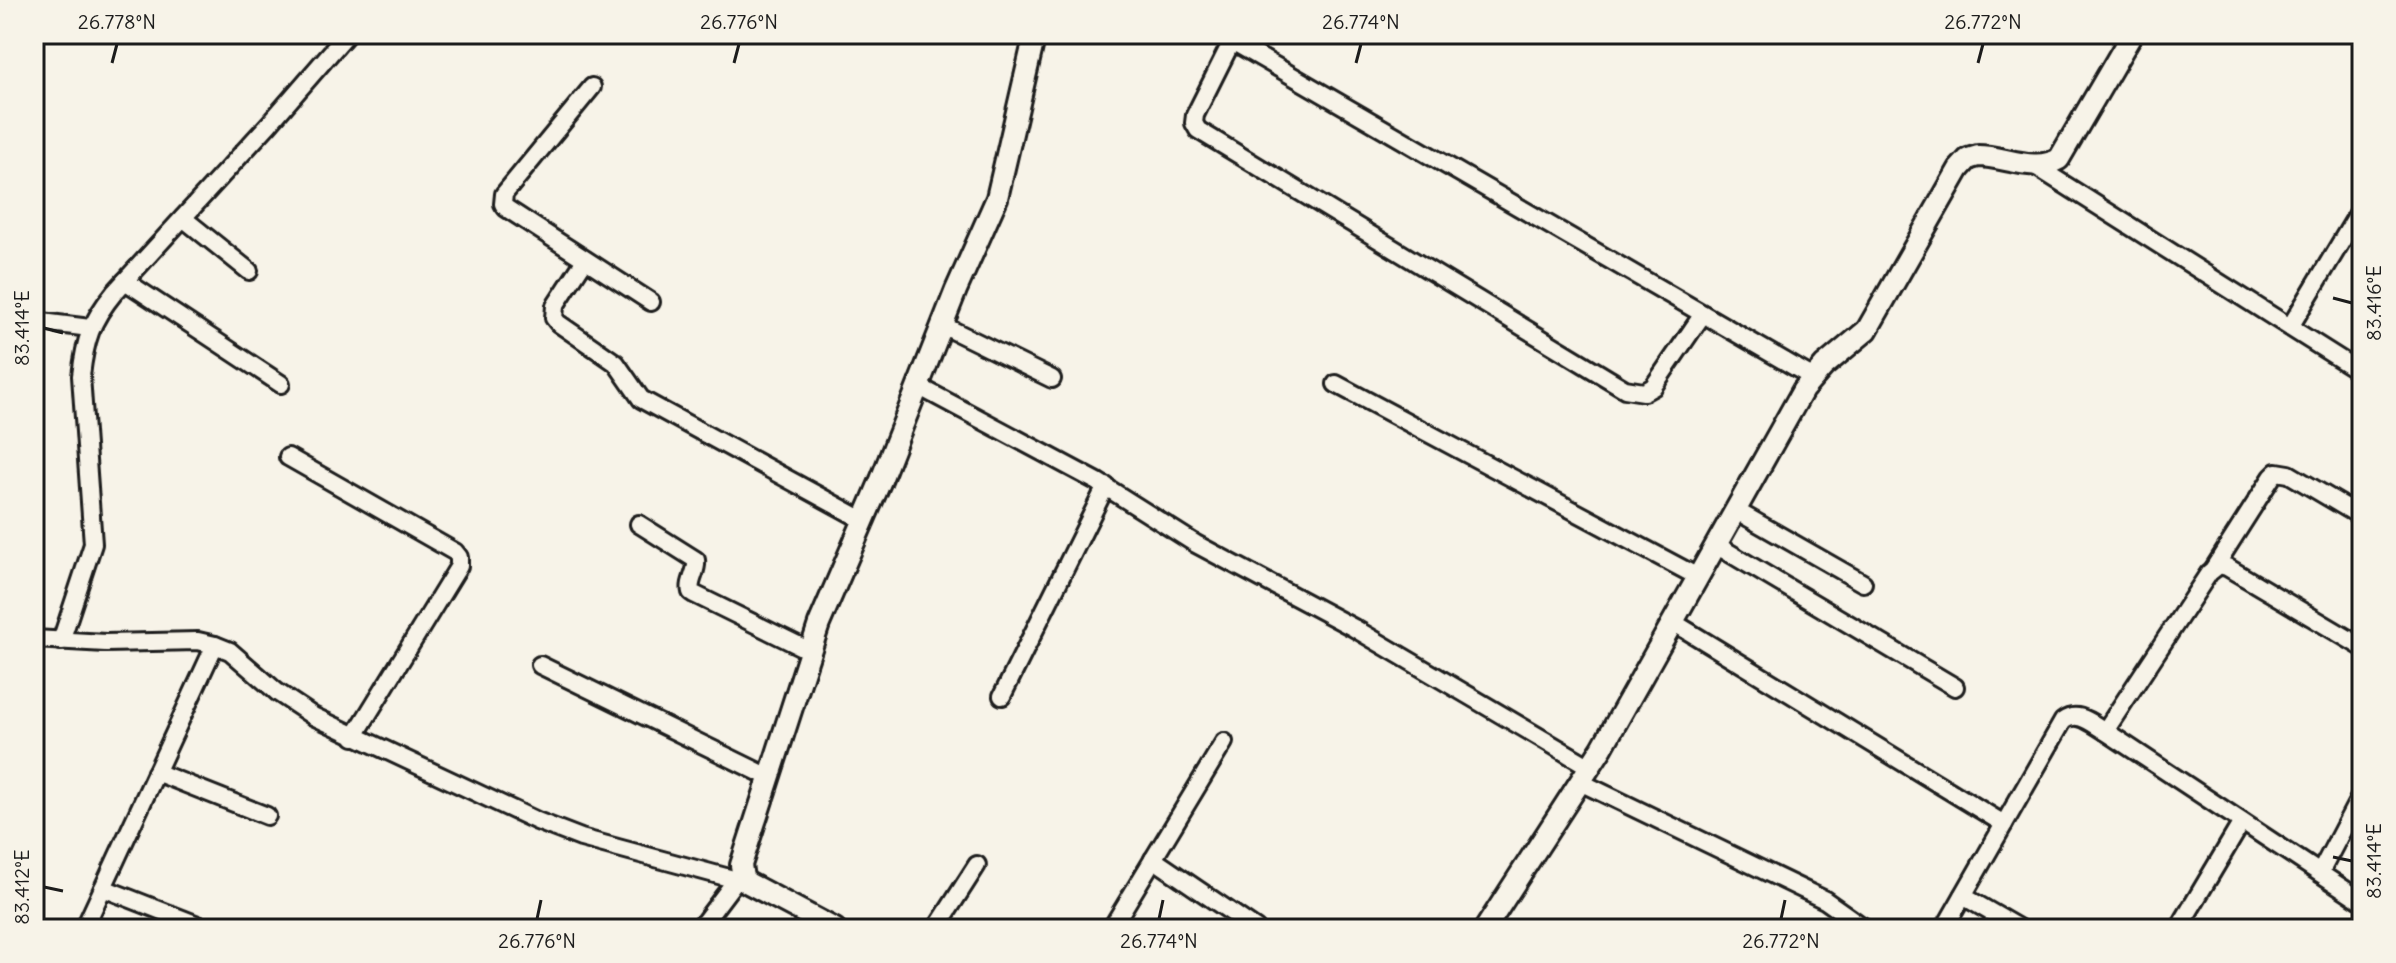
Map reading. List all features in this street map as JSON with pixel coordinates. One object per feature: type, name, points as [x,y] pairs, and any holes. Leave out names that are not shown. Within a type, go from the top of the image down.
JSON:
[{"type":"street","points":[[699,929],[742,881],[741,865],[822,616],[997,198],[1035,34]]},
{"type":"street","points":[[1485,929],[1585,775],[1803,390],[1812,377],[1867,330],[1959,169],[1968,159],[1978,156],[2032,164],[2050,164],[2059,159],[2132,34]]},
{"type":"street","points":[[61,641],[93,544],[81,376],[90,328],[102,307],[269,124],[343,35]]},
{"type":"street","points":[[1703,314],[1653,387],[1644,392],[1625,389],[1198,130],[1194,123],[1195,115],[1226,38],[1812,377]]},
{"type":"street","points":[[592,87],[502,199],[506,208],[651,302]]},
{"type":"street","points":[[2032,164],[2362,373]]},
{"type":"street","points":[[2290,327],[2362,207]]},
{"type":"street","points":[[183,218],[249,271]]},
{"type":"street","points":[[585,260],[555,306],[554,318],[558,323],[616,363],[641,399],[863,520]]},
{"type":"street","points":[[125,281],[281,384]]},
{"type":"street","points":[[34,321],[90,328]]},
{"type":"street","points":[[942,325],[1052,379]]},
{"type":"street","points":[[1336,384],[1698,577]]},
{"type":"street","points":[[918,386],[1106,486],[1196,544],[1354,628],[1585,775],[1825,900],[1866,929]]},
{"type":"street","points":[[288,457],[459,557],[459,566],[354,737]]},
{"type":"street","points":[[2105,731],[2277,472],[2289,474],[2362,517]]},
{"type":"street","points":[[1002,696],[1106,486]]},
{"type":"street","points":[[1735,510],[1863,583]]},
{"type":"street","points":[[639,524],[696,560],[691,592],[810,651]]},
{"type":"street","points":[[1716,545],[1955,687]]},
{"type":"street","points":[[2214,568],[2219,565],[2227,567],[2362,647]]},
{"type":"street","points":[[1673,622],[2004,824]]},
{"type":"street","points":[[34,639],[106,643],[198,641],[215,645],[230,651],[297,707],[354,737],[559,830],[742,881],[835,929]]},
{"type":"street","points":[[84,929],[215,645]]},
{"type":"street","points":[[540,665],[769,777]]},
{"type":"street","points":[[1944,929],[2063,721],[2076,715],[2362,901]]},
{"type":"street","points":[[1111,929],[1224,742]]},
{"type":"street","points":[[156,772],[267,816]]},
{"type":"street","points":[[2320,873],[2362,793]]},
{"type":"street","points":[[2183,921],[2242,822]]},
{"type":"street","points":[[1153,859],[1256,929]]},
{"type":"street","points":[[936,929],[977,865]]},
{"type":"street","points":[[103,888],[208,929]]},
{"type":"street","points":[[1963,896],[2020,929]]}]
